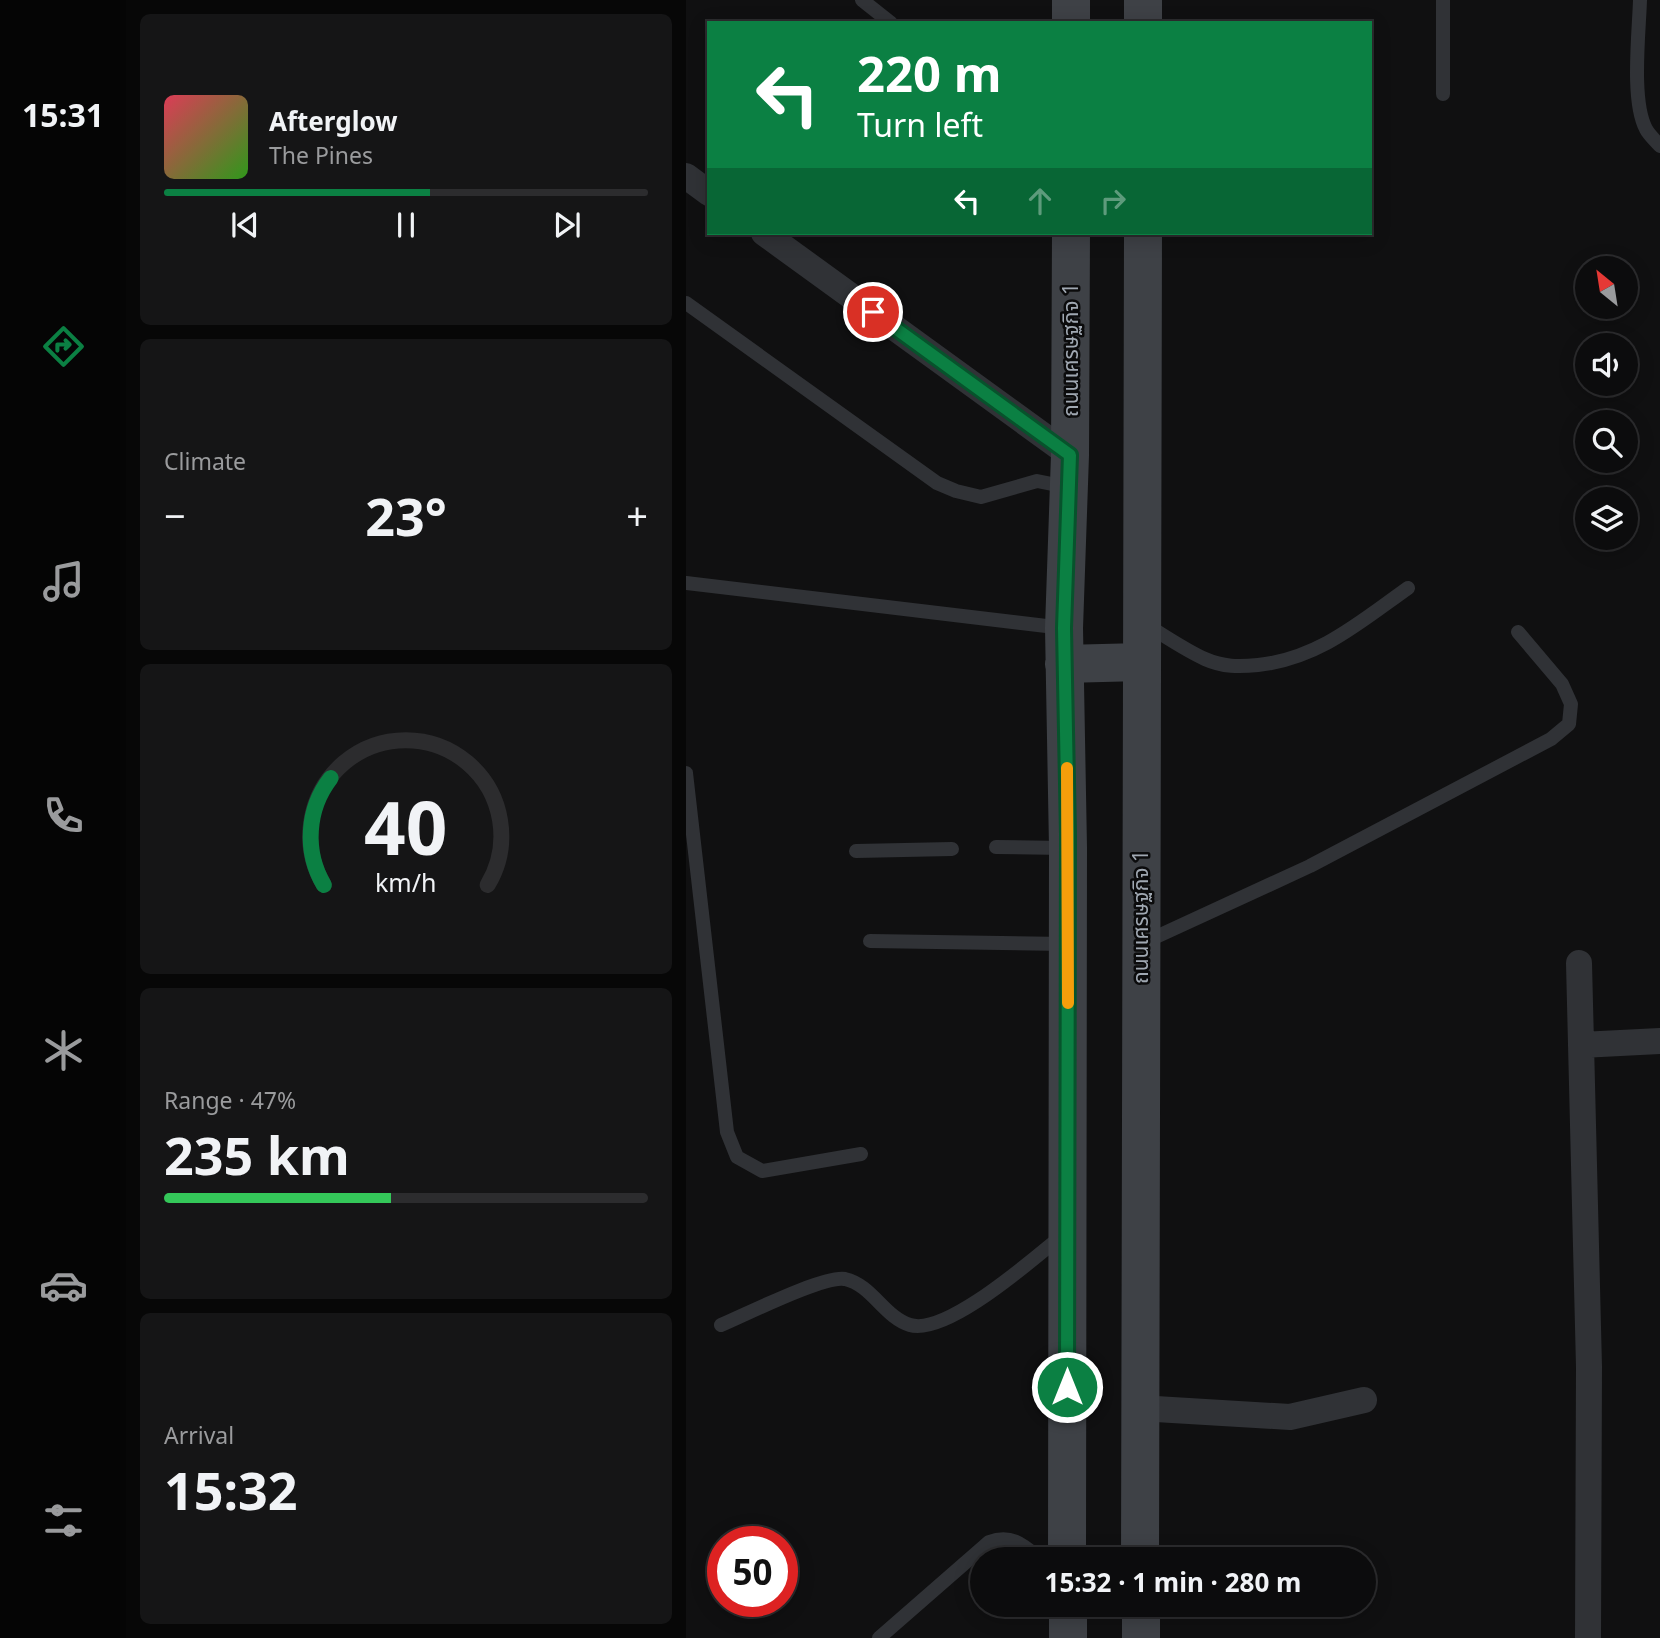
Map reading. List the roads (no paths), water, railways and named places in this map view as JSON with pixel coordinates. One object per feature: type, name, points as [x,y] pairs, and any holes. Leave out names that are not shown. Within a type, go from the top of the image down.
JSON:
[{"type":"main road","points":[[1071,0],[1071,21]]},
{"type":"main road","points":[[1143,0],[1143,21]]},
{"type":"main road","name":"ถนนเศรษฐกิจ 1","points":[[1067,1547],[1068,848],[1064,646],[1071,235]]},
{"type":"main road","name":"ถนนเศรษฐกิจ 1","points":[[1140,1547],[1143,235]]},
{"type":"main road","points":[[1064,646],[1141,662]]},
{"type":"main road","points":[[1068,1617],[1068,1638]]},
{"type":"main road","points":[[1141,1617],[1141,1638]]},
{"type":"street","points":[[686,176],[707,192]]},
{"type":"street","points":[[767,235],[1069,471]]},
{"type":"street","points":[[1580,962],[1588,1367],[1588,1638]]},
{"type":"street","points":[[1581,1045],[1660,1041]]},
{"type":"street","points":[[1139,1408],[1290,1417],[1364,1400]]},
{"type":"lane","points":[[862,0],[888,21]]},
{"type":"lane","points":[[1443,0],[1443,93]]},
{"type":"lane","points":[[1640,0],[1637,77],[1639,107],[1646,129],[1660,146]]},
{"type":"lane","points":[[686,303],[937,483],[981,497],[1069,471]]},
{"type":"lane","points":[[686,583],[1064,646]]},
{"type":"lane","points":[[1141,622],[1206,660],[1233,668],[1274,664],[1311,653],[1408,588]]},
{"type":"lane","points":[[1141,944],[1310,866],[1551,739],[1569,724],[1571,704],[1562,684],[1518,632]]},
{"type":"lane","points":[[686,773],[727,1132],[737,1157],[762,1171],[861,1154]]},
{"type":"lane","points":[[996,847],[1068,848]]},
{"type":"lane","points":[[856,851],[952,849]]},
{"type":"lane","points":[[870,941],[1068,944]]},
{"type":"lane","points":[[721,1325],[822,1283],[844,1279],[862,1286],[883,1307],[911,1325],[941,1322],[978,1301],[1067,1232]]},
{"type":"lane","points":[[983,1547],[1000,1538],[1015,1541],[1023,1547]]},
{"type":"lane","points":[[879,1638],[970,1559]]}]
